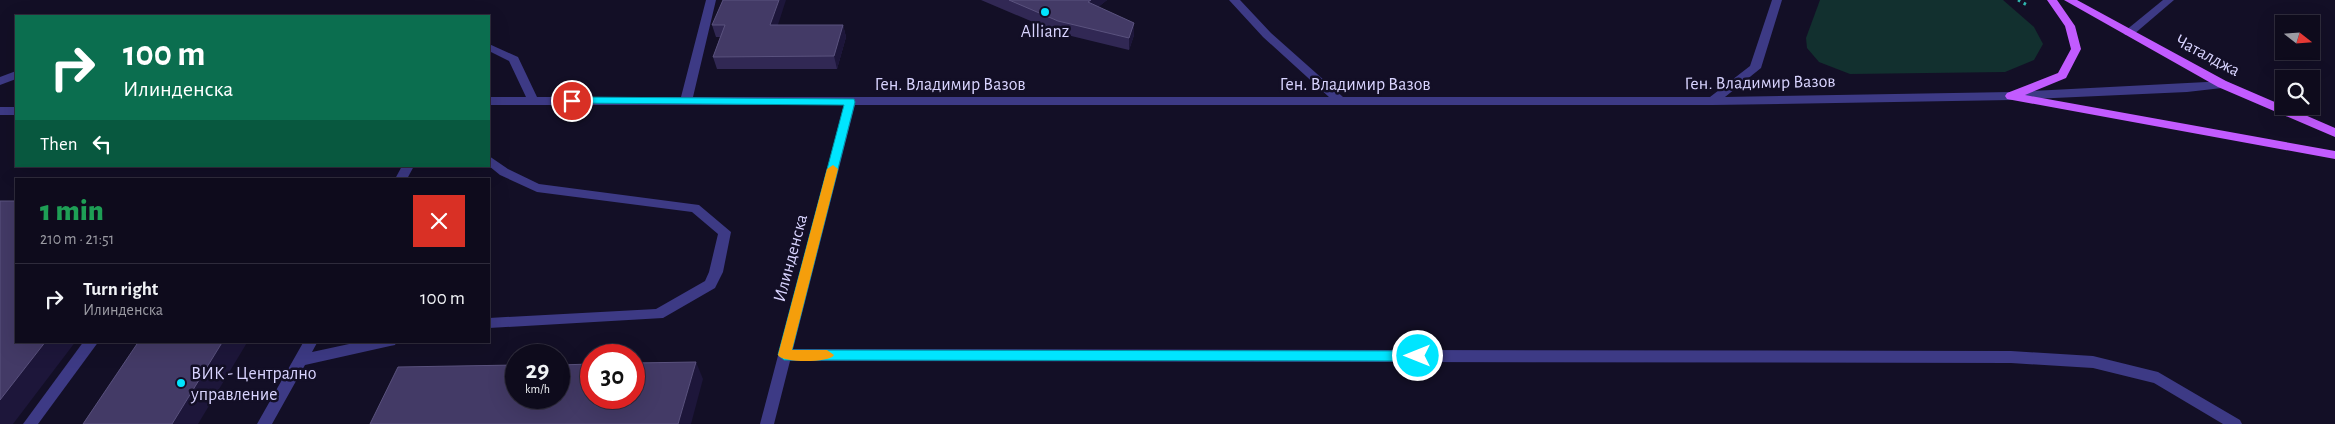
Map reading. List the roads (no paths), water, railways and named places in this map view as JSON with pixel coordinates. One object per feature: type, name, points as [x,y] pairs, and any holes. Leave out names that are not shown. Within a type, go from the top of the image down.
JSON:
[{"type":"main road","points":[[2011,96],[2062,75],[2076,49],[2070,26],[2052,0]]},
{"type":"main road","name":"Чаталджа","points":[[2069,0],[2222,84],[2335,133]]},
{"type":"main road","points":[[2011,96],[2335,155]]},
{"type":"street","points":[[686,102],[711,0]]},
{"type":"street","points":[[1234,0],[1267,35],[1340,101]]},
{"type":"street","points":[[1713,101],[1754,68],[1777,0]]},
{"type":"street","points":[[2129,33],[2169,0]]},
{"type":"street","points":[[490,47],[514,59],[533,100]]},
{"type":"street","points":[[0,81],[15,76]]},
{"type":"street","name":"Ген. Владимир Вазов","points":[[490,101],[1713,101],[2011,96],[2187,88],[2222,84]]},
{"type":"street","name":"Илинденска","points":[[767,424],[850,102]]},
{"type":"street","points":[[0,112],[15,111]]},
{"type":"street","points":[[490,161],[504,172],[536,188],[695,208],[725,232],[716,272],[710,284],[658,314],[490,323]]},
{"type":"street","points":[[30,424],[91,343]]},
{"type":"street","points":[[264,424],[310,343]]},
{"type":"street","points":[[300,360],[381,343]]},
{"type":"street","points":[[784,355],[2011,357],[2093,362],[2158,378],[2235,424]]},
{"type":"place","name":"Allianz","points":[[1045,12]]},
{"type":"place","name":"ВИК - Централно управление","points":[[181,383]]}]
